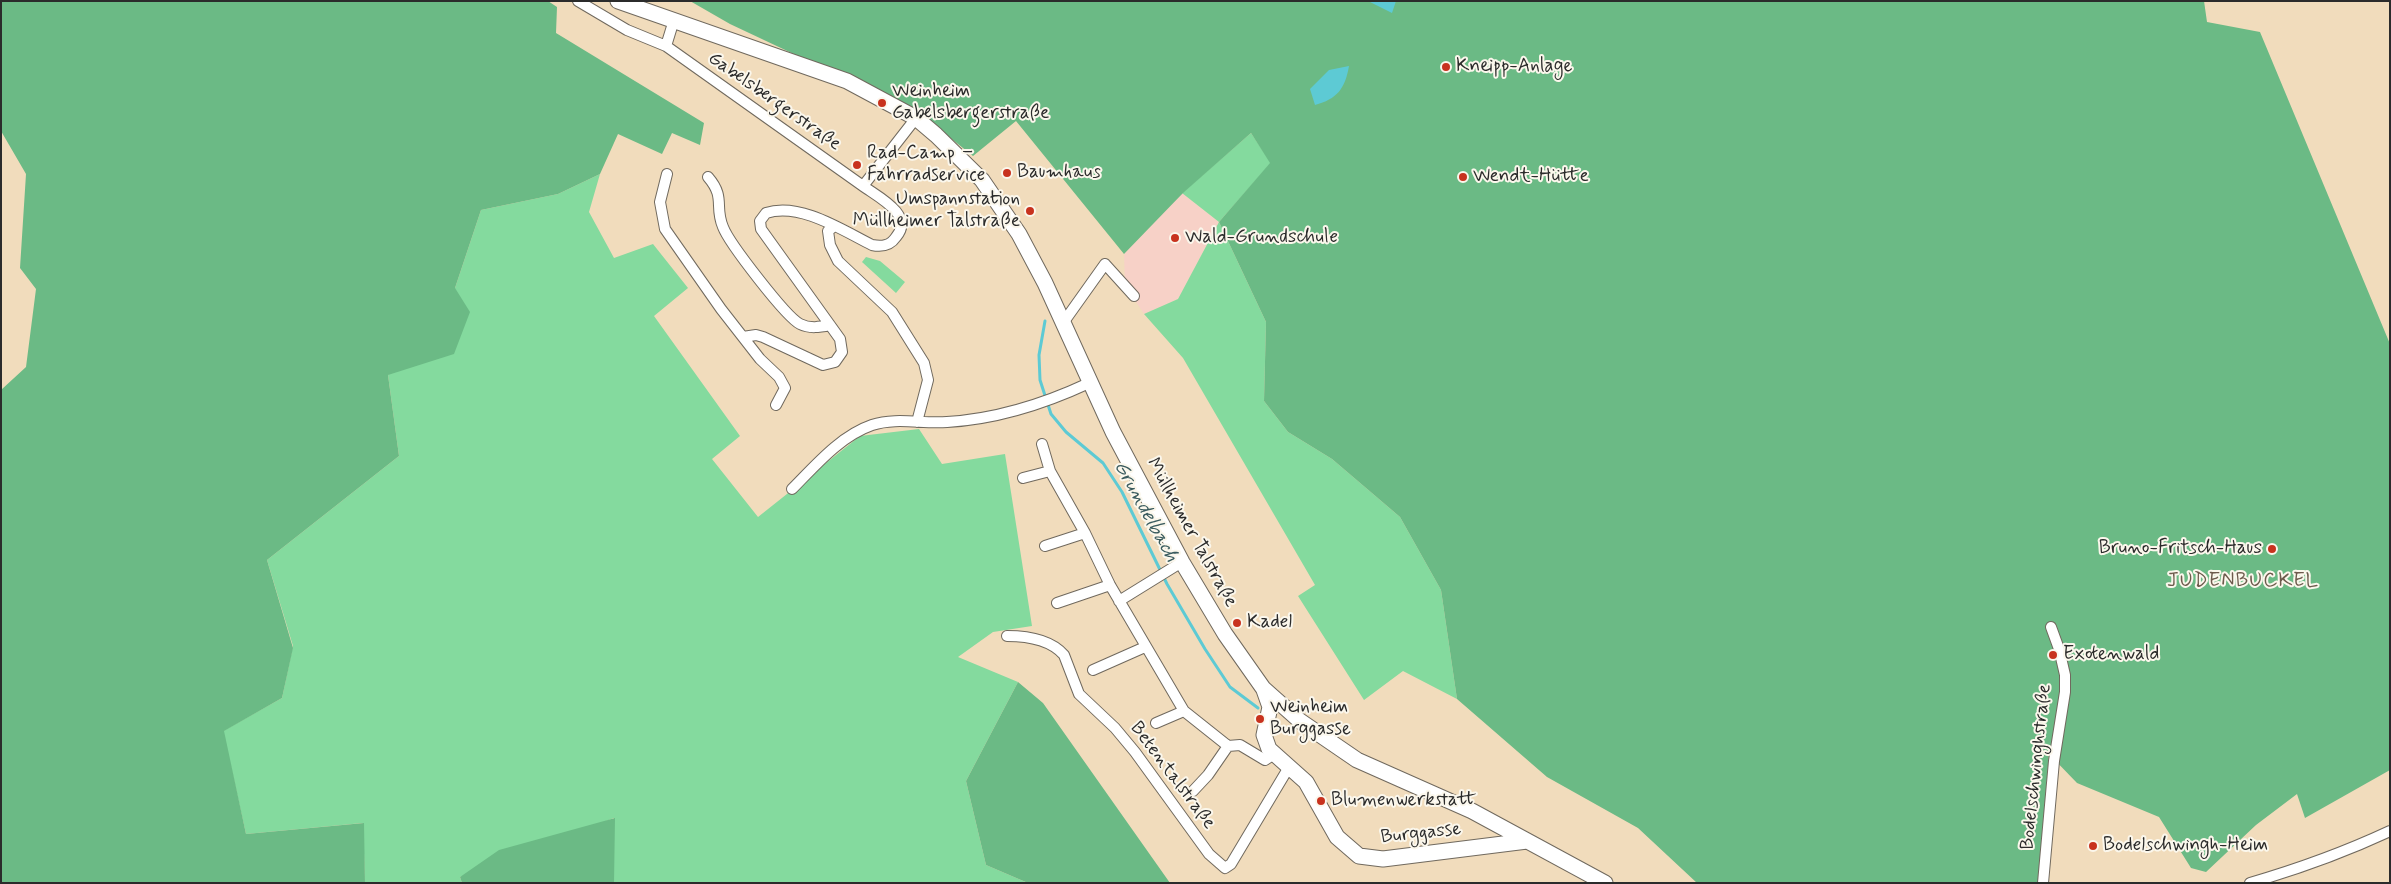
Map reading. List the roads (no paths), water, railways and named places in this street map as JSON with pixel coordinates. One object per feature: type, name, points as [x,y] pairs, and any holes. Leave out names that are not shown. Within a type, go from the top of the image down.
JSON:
[{"type":"main road","name":"Müllheimer Talstraße","points":[[618,1],[637,4],[674,20],[847,82],[916,118],[936,135],[982,180],[1011,221],[1040,274],[1113,432],[1182,562],[1225,634],[1263,688],[1300,721],[1357,760],[1487,818],[1605,883]]},
{"type":"main road","name":"Burggasse","points":[[1263,688],[1269,700],[1265,739],[1269,748],[1312,790],[1337,837],[1359,856],[1384,859],[1527,841]]},
{"type":"main road","points":[[1269,714],[1287,708]]},
{"type":"main road","name":"Burggasse","points":[[1486,845],[1487,818]]},
{"type":"street","name":"Gabelsbergerstraße","points":[[578,1],[627,30],[666,46],[863,186],[898,213],[902,224],[901,230],[892,242],[880,247],[872,246],[833,227]]},
{"type":"street","points":[[666,46],[674,20]]},
{"type":"street","points":[[863,186],[916,118]]},
{"type":"street","points":[[667,174],[660,202],[665,229],[760,360],[779,377],[785,388],[776,406]]},
{"type":"street","points":[[708,177],[720,194],[720,216],[728,236],[789,316],[804,326],[818,328],[830,325]]},
{"type":"street","points":[[743,337],[756,335],[763,337],[823,365],[835,362],[842,352],[840,339],[759,225],[760,220],[766,213],[787,210],[808,214],[833,227],[828,231],[828,238],[838,261],[892,312],[912,341],[924,363],[928,380],[917,422]]},
{"type":"street","points":[[1063,323],[1105,264],[1134,296]]},
{"type":"street","points":[[792,489],[838,445],[870,425],[891,420],[917,422],[978,420],[1055,399],[1089,383]]},
{"type":"street","points":[[1042,444],[1050,471],[1085,533],[1110,585],[1184,710],[1228,746],[1240,745],[1265,760],[1274,754]]},
{"type":"street","points":[[1023,478],[1050,471]]},
{"type":"street","points":[[1045,546],[1085,533]]},
{"type":"street","points":[[1119,601],[1182,562]]},
{"type":"street","points":[[1057,602],[1110,585]]},
{"type":"street","name":"Bodelschwinghstraße","points":[[2044,883],[2054,761],[2065,692],[2063,667],[2051,627]]},
{"type":"street","name":"Betentalstraße","points":[[1006,636],[1022,636],[1044,642],[1064,655],[1079,694],[1114,728],[1135,752],[1209,854],[1225,868],[1231,864],[1289,767]]},
{"type":"street","points":[[1093,670],[1145,647]]},
{"type":"street","points":[[1156,723],[1184,710]]},
{"type":"street","points":[[1193,791],[1208,775],[1228,746]]},
{"type":"street","points":[[2250,883],[2282,874],[2358,846],[2390,830]]},
{"type":"water","points":[[1368,1],[1396,1],[1392,13]]},
{"type":"water","points":[[1349,66],[1345,81],[1339,92],[1329,100],[1315,105],[1310,89],[1329,70]]},
{"type":"waterway","name":"Grundelbach","points":[[1045,321],[1039,355],[1040,380],[1051,414],[1066,432],[1103,463],[1122,492],[1167,584],[1205,649],[1230,687],[1258,708]]},
{"type":"place","name":"Kneipp-Anlage","points":[[1446,67]]},
{"type":"place","name":"Weinheim Gabelsbergerstraße","points":[[882,103]]},
{"type":"place","name":"Rad-Camp – Fahrradservice","points":[[857,165]]},
{"type":"place","name":"Baumhaus","points":[[1007,173]]},
{"type":"place","name":"Wendt-Hütte","points":[[1463,177]]},
{"type":"place","name":"Umspannstation Müllheimer Talstraße","points":[[1030,211]]},
{"type":"place","name":"Wald-Grundschule","points":[[1175,238]]},
{"type":"place","name":"Bruno-Fritsch-Haus","points":[[2272,549]]},
{"type":"place","name":"Kadel","points":[[1237,623]]},
{"type":"place","name":"Exotenwald","points":[[2053,655]]},
{"type":"place","name":"Weinheim Burggasse","points":[[1260,719]]},
{"type":"place","name":"Blumenwerkstatt","points":[[1321,801]]},
{"type":"place","name":"Bodelschwingh-Heim","points":[[2093,846]]},
{"type":"district","name":"JUDENBUCKEL","points":[[2243,582]]}]
